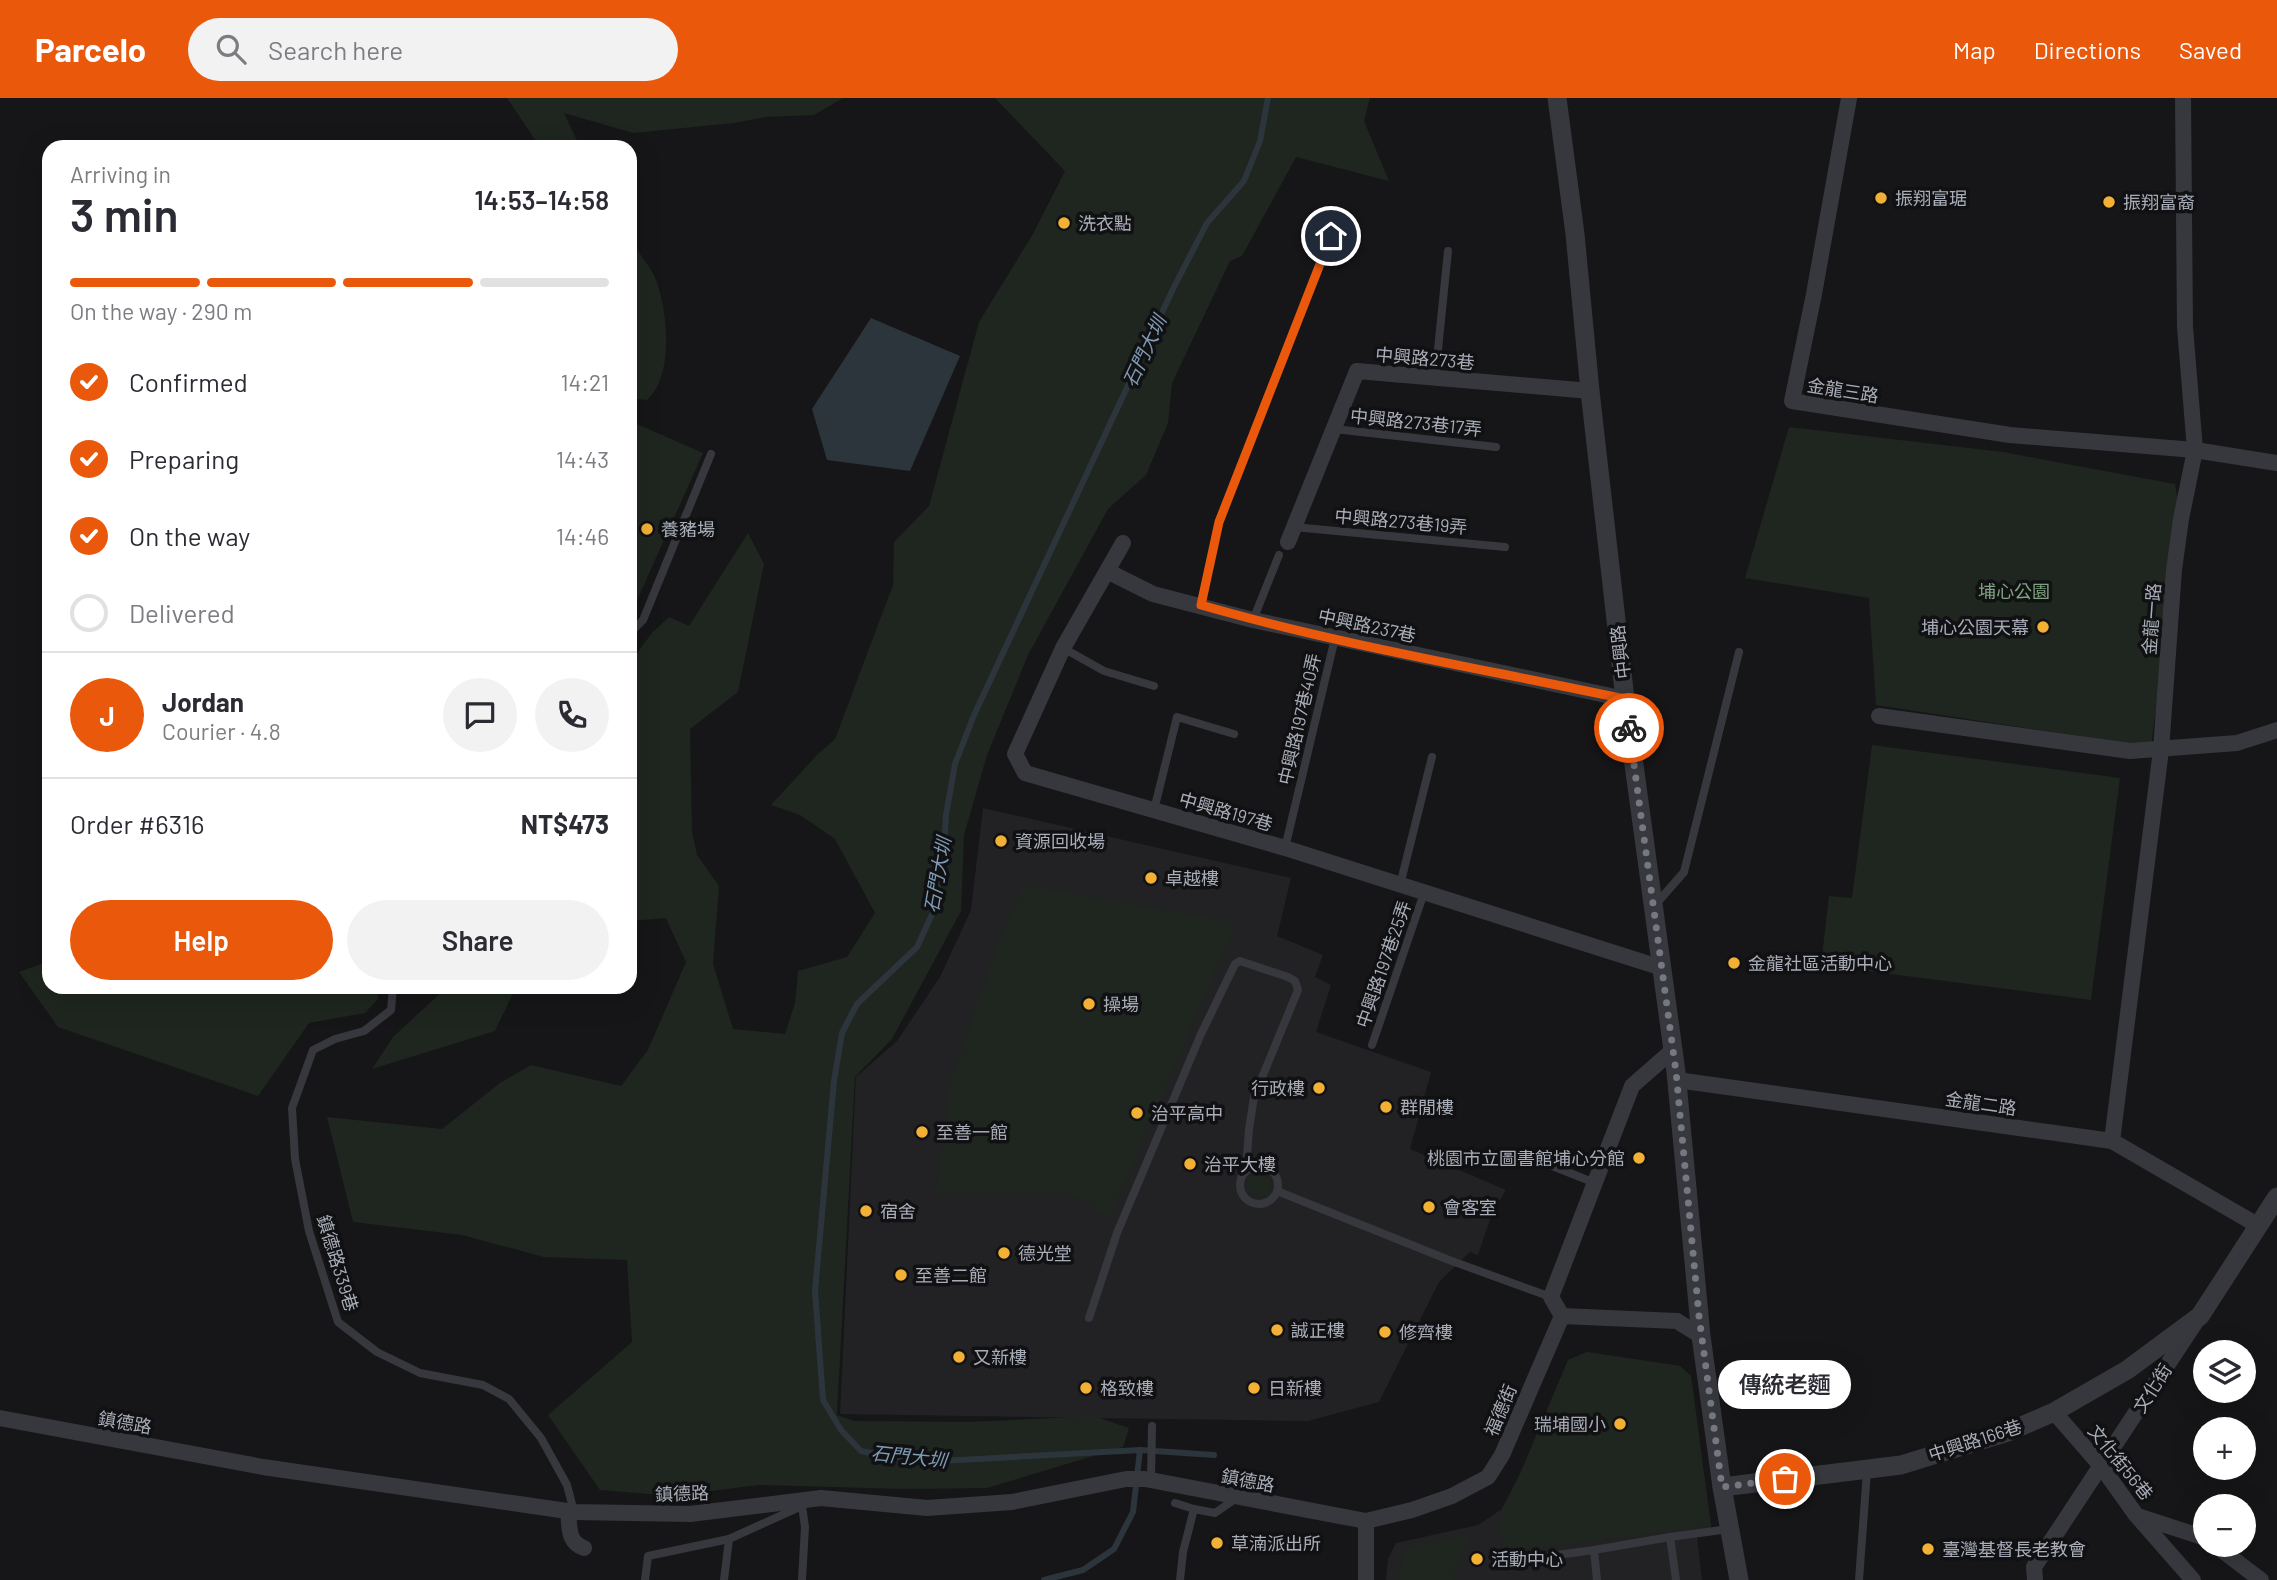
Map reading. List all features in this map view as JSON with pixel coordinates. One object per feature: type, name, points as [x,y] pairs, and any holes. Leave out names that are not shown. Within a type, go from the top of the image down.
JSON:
[{"type":"street","name":"中興路","points":[[1557,98],[1575,234],[1625,699],[1677,1080],[1701,1336],[1738,1580]]},
{"type":"street","name":"金龍三路","points":[[1849,98],[1792,401],[2010,435],[2196,450]]},
{"type":"street","name":"金龍一路","points":[[2112,1141],[2161,750],[2174,570],[2181,519],[2196,450],[2185,327],[2183,98]]},
{"type":"street","name":"中興路273巷","points":[[1287,541],[1357,371],[1590,391]]},
{"type":"street","points":[[2196,450],[2277,463]]},
{"type":"street","name":"中興路197巷","points":[[1123,543],[1063,648],[1015,754],[1025,773],[1285,848],[1662,968]]},
{"type":"street","name":"中興路237巷","points":[[1107,571],[1153,594],[1253,620],[1625,699]]},
{"type":"street","points":[[1879,716],[2130,751],[2237,743],[2277,730]]},
{"type":"street","points":[[1673,1050],[1632,1086],[1551,1297],[1562,1316],[1677,1321],[1701,1336]]},
{"type":"street","name":"金龍二路","points":[[1677,1080],[2112,1141],[2259,1226]]},
{"type":"street","name":"文化街","points":[[2035,1580],[2034,1567],[2277,1197]]},
{"type":"street","name":"福德街","points":[[1366,1521],[1412,1510],[1452,1496],[1488,1477],[1502,1455],[1562,1316]]},
{"type":"street","name":"中興路166巷","points":[[1722,1487],[1915,1461],[2008,1432],[2054,1412],[2127,1370],[2200,1316]]},
{"type":"street","name":"文化街56巷","points":[[2054,1412],[2101,1466],[2136,1515],[2193,1534]]},
{"type":"street","name":"鎮德路","points":[[0,1419],[263,1467],[571,1512],[690,1514],[821,1499],[927,1508],[1012,1502],[1126,1479],[1148,1480],[1366,1521]]},
{"type":"street","points":[[571,1512],[571,1538],[574,1543],[584,1548]]},
{"type":"street","points":[[2136,1515],[2193,1580]]},
{"type":"street","points":[[1366,1521],[1366,1580]]},
{"type":"street","points":[[2230,1557],[2262,1580]]},
{"type":"lane","points":[[1201,605],[1219,522],[1331,236]]},
{"type":"lane","points":[[1435,379],[1448,251]]},
{"type":"lane","name":"中興路273巷17弄","points":[[1334,429],[1496,446]]},
{"type":"lane","points":[[637,626],[643,620],[710,454]]},
{"type":"lane","points":[[1253,620],[1287,541]]},
{"type":"lane","name":"中興路273巷19弄","points":[[1287,541],[1505,547]]},
{"type":"lane","name":"中興路197巷40弄","points":[[1285,848],[1335,638]]},
{"type":"lane","points":[[1063,648],[1104,671],[1154,686]]},
{"type":"lane","points":[[1654,906],[1684,872],[1739,652]]},
{"type":"lane","points":[[1154,810],[1177,717],[1234,734]]},
{"type":"lane","points":[[1400,884],[1432,757]]},
{"type":"lane","name":"中興路197巷25弄","points":[[1372,1045],[1424,893]]},
{"type":"lane","points":[[1089,1318],[1117,1233],[1156,1139],[1201,1034],[1235,964],[1240,961],[1288,977],[1295,981],[1298,990],[1254,1097],[1246,1170],[1239,1187],[1241,1194],[1250,1203],[1269,1202],[1277,1191],[1277,1179],[1270,1169],[1258,1166],[1246,1170]]},
{"type":"lane","name":"鎮德路339巷","points":[[392,994],[391,1010],[364,1031],[335,1039],[313,1050],[292,1108],[295,1158],[309,1231],[338,1322],[377,1352],[420,1373],[483,1385],[509,1399],[541,1438],[567,1485],[571,1512]]},
{"type":"lane","points":[[1527,1156],[1595,1183]]},
{"type":"lane","points":[[1277,1191],[1449,1260],[1551,1297]]},
{"type":"lane","points":[[1148,1480],[1152,1461],[1152,1426]]},
{"type":"lane","points":[[1859,1580],[1867,1469]]},
{"type":"lane","points":[[1175,1503],[1215,1513],[1238,1497]]},
{"type":"lane","points":[[645,1580],[648,1556],[675,1549],[715,1544],[821,1499]]},
{"type":"lane","points":[[802,1506],[805,1527],[802,1580]]},
{"type":"lane","points":[[1180,1580],[1183,1552],[1195,1509]]},
{"type":"lane","points":[[1528,1559],[1730,1529]]},
{"type":"lane","points":[[1670,1537],[1676,1580]]},
{"type":"lane","points":[[724,1580],[729,1539]]},
{"type":"lane","points":[[1594,1550],[1597,1580]]},
{"type":"shaded area","points":[[871,318],[960,356],[910,471],[827,460],[812,409]]},
{"type":"shaded area","name":"治平高中","points":[[983,808],[1291,878],[1277,936],[1323,955],[1315,977],[1331,985],[1316,1032],[1431,1072],[1410,1149],[1506,1190],[1492,1213],[1478,1255],[1470,1252],[1439,1282],[1379,1402],[1308,1421],[840,1414],[856,1077],[897,1041],[940,977],[971,910]]},
{"type":"shaded area","name":"瑞埔國小","points":[[1587,1352],[1680,1366],[1691,1376],[1712,1535],[1697,1537],[1702,1580],[1386,1580],[1388,1559],[1396,1543],[1478,1525],[1502,1509],[1521,1472],[1568,1360]]},
{"type":"green space","points":[[507,98],[843,98],[814,115],[765,117],[734,123],[633,133],[564,113],[577,140],[535,140]]},
{"type":"green space","points":[[995,98],[1370,98],[1364,121],[1389,181],[1296,157],[1242,256],[1230,261],[1172,383],[1168,423],[1146,475],[1108,509],[1028,655],[987,755],[964,835],[961,911],[892,1039],[855,1077],[837,1415],[854,1421],[970,1422],[1094,1416],[1129,1428],[1123,1447],[987,1488],[758,1485],[673,1496],[600,1490],[548,1415],[632,1342],[627,1260],[544,1257],[462,1235],[353,1222],[327,1117],[442,1129],[500,1083],[531,1065],[621,1086],[648,1050],[686,962],[666,918],[637,920],[637,653],[669,617],[689,626],[748,533],[764,564],[738,692],[690,729],[692,832],[697,855],[719,886],[713,964],[733,1029],[785,1034],[795,1003],[798,971],[847,957],[875,913],[835,839],[800,815],[771,805],[835,739],[893,585],[894,542],[929,506],[979,322],[1033,234],[1065,171]]},
{"type":"green space","points":[[637,248],[656,280],[666,326],[665,360],[661,376],[656,389],[647,400],[637,399]]},
{"type":"green space","name":"養豬場","points":[[637,424],[703,453],[637,600]]},
{"type":"green space","name":"埔心公園","points":[[1789,427],[2003,452],[2175,484],[2181,519],[2151,747],[1876,705],[1869,598],[1745,578]]},
{"type":"green space","points":[[1872,745],[2120,778],[2091,1000],[1821,965],[1829,896],[1852,898]]},
{"type":"green space","name":"操場","points":[[1024,885],[1236,922],[1110,1218],[1070,1194],[936,1193],[950,1084],[1000,936]]},
{"type":"green space","points":[[42,964],[42,994],[378,994],[378,999],[365,1013],[309,1023],[258,1096],[58,1027],[19,972]]},
{"type":"green space","points":[[439,994],[513,994],[495,1031],[372,1069],[393,1037]]},
{"type":"green space","points":[[1259,1173],[1270,1180],[1271,1185],[1264,1196],[1259,1197],[1248,1190],[1247,1185],[1254,1174]]},
{"type":"green space","name":"瑞埔國小","points":[[1587,1352],[1680,1366],[1691,1376],[1711,1526],[1503,1552],[1500,1527],[1502,1509],[1521,1472],[1568,1360]]},
{"type":"green space","points":[[1470,1534],[1452,1580],[1399,1580],[1404,1548]]},
{"type":"waterway","name":"石門大圳","points":[[1214,1455],[1140,1450],[941,1461],[861,1451],[841,1430],[823,1400],[815,1291],[834,1081],[842,1033],[857,1004],[917,947],[934,910],[955,764],[974,715],[1174,287],[1207,223],[1244,181],[1260,141],[1268,98]]},
{"type":"waterway","points":[[1044,1580],[1083,1570],[1114,1549],[1133,1512],[1140,1450]]},
{"type":"way so far","points":[[1629,728],[1676,1072],[1699,1316],[1722,1487],[1785,1479]]},
{"type":"place","name":"振翔富琚","points":[[1881,198]]},
{"type":"place","name":"振翔富裔","points":[[2109,202]]},
{"type":"place","name":"洗衣點","points":[[1064,223]]},
{"type":"place","name":"養豬場","points":[[647,529]]},
{"type":"place","name":"埔心公園天幕","points":[[2043,627]]},
{"type":"place","name":"資源回收場","points":[[1001,841]]},
{"type":"place","name":"卓越樓","points":[[1151,878]]},
{"type":"place","name":"金龍社區活動中心","points":[[1734,963]]},
{"type":"place","name":"操場","points":[[1089,1004]]},
{"type":"place","name":"行政樓","points":[[1319,1088]]},
{"type":"place","name":"群閒樓","points":[[1386,1107]]},
{"type":"place","name":"治平高中","points":[[1137,1113]]},
{"type":"place","name":"至善一館","points":[[922,1132]]},
{"type":"place","name":"桃園市立圖書館埔心分館","points":[[1639,1158]]},
{"type":"place","name":"治平大樓","points":[[1190,1164]]},
{"type":"place","name":"會客室","points":[[1429,1207]]},
{"type":"place","name":"宿舍","points":[[866,1211]]},
{"type":"place","name":"德光堂","points":[[1004,1253]]},
{"type":"place","name":"至善二館","points":[[901,1275]]},
{"type":"place","name":"誠正樓","points":[[1277,1330]]},
{"type":"place","name":"修齊樓","points":[[1385,1332]]},
{"type":"place","name":"又新樓","points":[[959,1357]]},
{"type":"place","name":"格致樓","points":[[1086,1388]]},
{"type":"place","name":"日新樓","points":[[1254,1388]]},
{"type":"place","name":"瑞埔國小","points":[[1620,1424]]},
{"type":"place","name":"傳統老麵","points":[[1785,1479]]},
{"type":"place","name":"草湳派出所","points":[[1217,1543]]},
{"type":"place","name":"臺灣基督長老教會","points":[[1928,1549]]},
{"type":"place","name":"活動中心","points":[[1477,1559]]},
{"type":"route","points":[[1331,236],[1219,522],[1201,605],[1314,634],[1625,699],[1629,728]]}]
